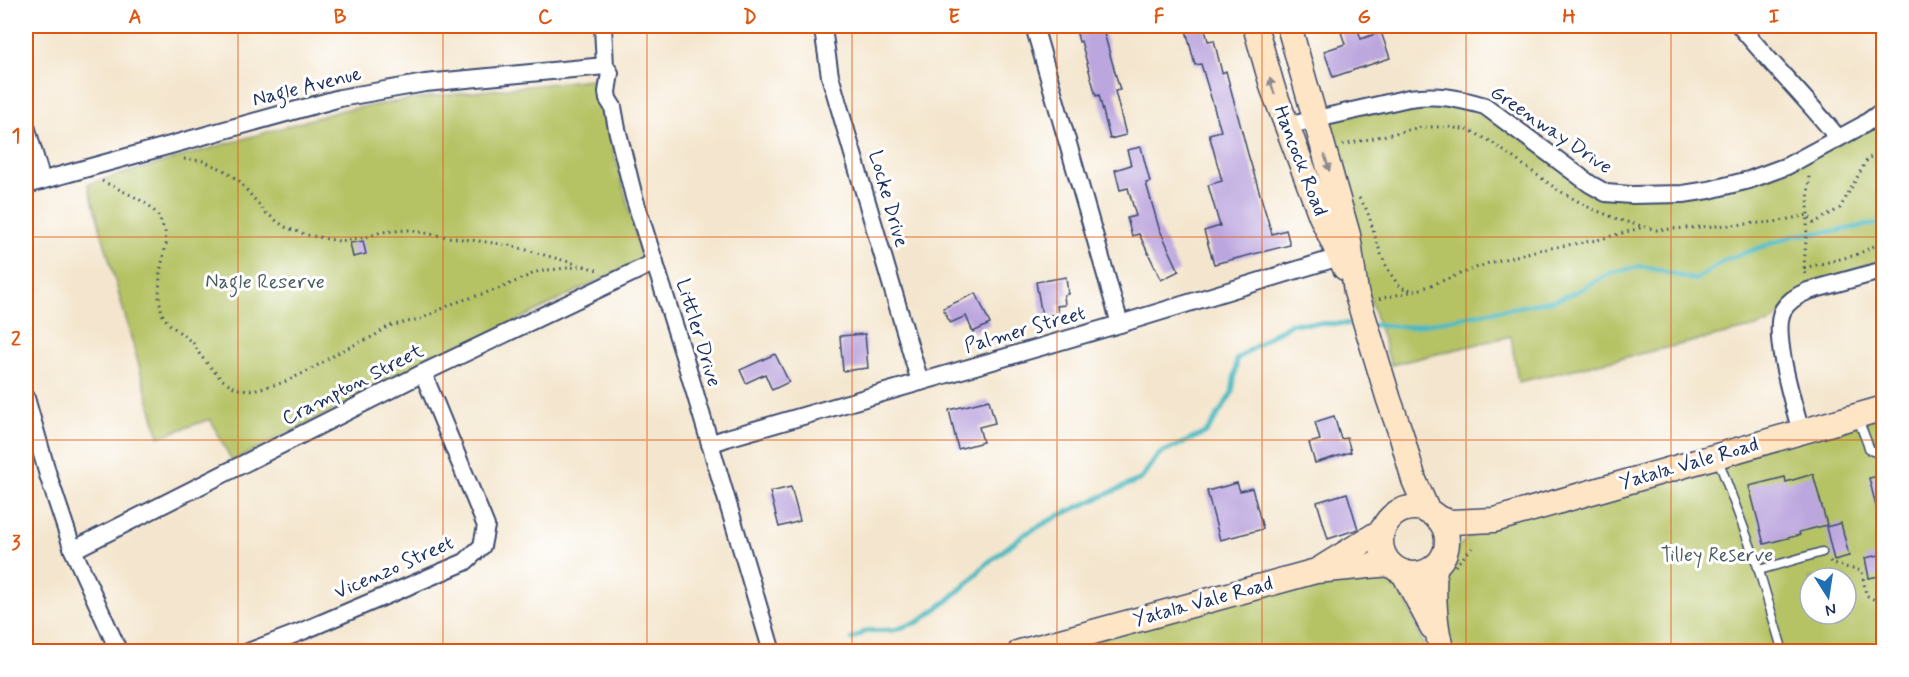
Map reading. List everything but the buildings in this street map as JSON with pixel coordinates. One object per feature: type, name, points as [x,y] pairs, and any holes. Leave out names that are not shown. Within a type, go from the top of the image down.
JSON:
[{"type":"main road","name":"Hancock Road","points":[[1256,26],[1273,89],[1286,126],[1321,216],[1345,255],[1414,480],[1432,515]]},
{"type":"main road","name":"Hancock Road","points":[[1288,26],[1348,235],[1345,255]]},
{"type":"main road","name":"Hancock Road","points":[[1389,400],[1388,422],[1399,481],[1389,522]]},
{"type":"main road","name":"Yatala Vale Road","points":[[1432,515],[1452,522],[1494,520],[1884,408]]},
{"type":"main road","points":[[1411,509],[1432,515],[1443,527],[1446,538],[1433,593],[1440,644],[1396,568],[1384,555],[1381,546],[1389,522],[1411,509]]},
{"type":"main road","name":"Yatala Vale Road","points":[[1440,560],[1494,520]]},
{"type":"main road","name":"Yatala Vale Road","points":[[1316,571],[1389,522]]},
{"type":"main road","points":[[1396,568],[1418,574],[1427,571],[1440,560]]},
{"type":"main road","name":"Yatala Vale Road","points":[[1020,651],[1316,571],[1372,564],[1396,568]]},
{"type":"street","name":"Littler Drive","points":[[603,26],[605,66],[610,73],[608,99],[613,107],[634,197],[772,651]]},
{"type":"street","name":"Locke Drive","points":[[824,26],[830,76],[920,382]]},
{"type":"street","points":[[1034,26],[1120,324]]},
{"type":"street","points":[[1740,26],[1838,138]]},
{"type":"street","name":"Nagle Avenue","points":[[34,183],[340,98],[425,83],[605,66]]},
{"type":"street","name":"Greenway Drive","points":[[1286,126],[1429,95],[1465,100],[1485,106],[1590,184],[1606,193],[1683,194],[1749,180],[1787,166],[1863,125],[1884,110]]},
{"type":"street","points":[[26,126],[34,183]]},
{"type":"street","name":"Palmer Street","points":[[710,444],[1120,324],[1345,255]]},
{"type":"street","name":"Crampton Street","points":[[74,550],[423,372],[655,262]]},
{"type":"street","points":[[1801,432],[1780,343],[1781,312],[1787,303],[1808,291],[1884,270]]},
{"type":"street","name":"Vicenzo Street","points":[[248,651],[303,631],[465,562],[482,546],[486,526],[423,372]]},
{"type":"street","points":[[26,398],[48,475],[74,550],[119,651]]},
{"type":"lane","points":[[1857,416],[1870,450],[1884,455]]},
{"type":"lane","points":[[1717,456],[1759,570],[1783,651]]},
{"type":"lane","points":[[1759,570],[1822,552]]},
{"type":"path","points":[[164,146],[166,154],[203,161],[222,169],[239,181],[266,213],[285,227],[307,235],[339,241],[408,230],[509,245],[604,272],[613,282]]},
{"type":"path","points":[[1808,291],[1804,268],[1809,164]]},
{"type":"path","points":[[80,170],[151,207],[159,218],[165,232],[166,244],[160,272],[159,297],[162,314],[193,343],[200,355],[221,379],[237,389],[253,390],[282,383],[389,327],[422,319],[454,303],[501,288],[539,271],[586,266]]},
{"type":"path","points":[[1336,195],[1356,194],[1366,206],[1384,263],[1391,274],[1401,288],[1418,290]]},
{"type":"path","points":[[1362,311],[1489,262],[1597,240],[1646,227]]},
{"type":"path","points":[[1804,268],[1856,255],[1884,241]]},
{"type":"path","points":[[1822,552],[1832,564],[1862,571],[1866,595],[1884,605]]},
{"type":"green space","name":"Nagle Reserve","points":[[600,78],[608,128],[642,259],[232,461],[210,419],[159,437],[88,184],[343,110],[429,97]]},
{"type":"green space","points":[[1465,100],[1590,184],[1648,195],[1749,180],[1883,118],[1883,268],[1808,291],[1769,324],[1518,382],[1511,336],[1391,365],[1314,119],[1380,103]]},
{"type":"green space","name":"Tilley Reserve","points":[[1883,408],[1883,651],[1442,651],[1435,566],[1470,536],[1494,520]]},
{"type":"green space","points":[[1334,561],[1394,568],[1426,651],[1018,652]]},
{"type":"waterway","points":[[1374,325],[1410,327],[1555,300],[1576,292],[1613,272],[1643,266],[1695,280],[1725,260],[1795,235],[1837,231],[1884,222]]},
{"type":"waterway","points":[[852,639],[866,631],[894,630],[918,622],[947,601],[985,565],[1023,535],[1058,516],[1141,479],[1159,454],[1207,432],[1232,393],[1237,359],[1272,335],[1292,323],[1359,324]]}]
